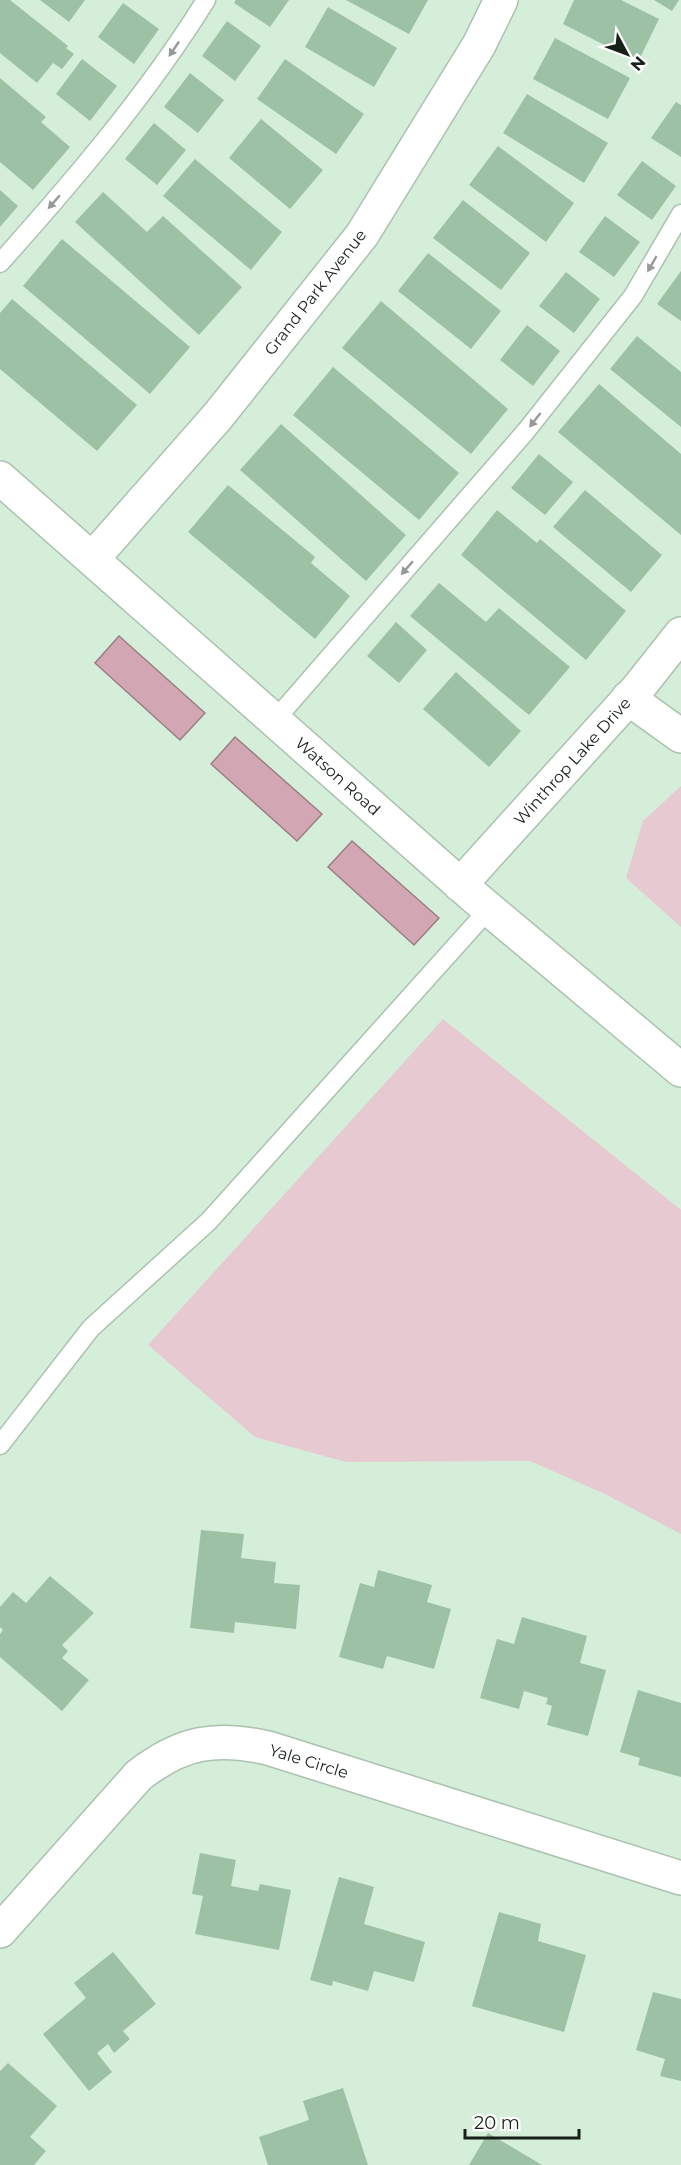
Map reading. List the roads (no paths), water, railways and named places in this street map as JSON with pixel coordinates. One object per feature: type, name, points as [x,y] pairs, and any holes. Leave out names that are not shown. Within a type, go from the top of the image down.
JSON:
[{"type":"street","name":"Grand Park Avenue","points":[[93,558],[218,416],[362,235],[479,45],[501,0]]},
{"type":"street","name":"Watson Road","points":[[0,478],[460,885],[681,1070]]},
{"type":"street","name":"Winthrop Lake Drive","points":[[460,885],[628,698],[681,634]]},
{"type":"street","points":[[628,698],[681,736]]},
{"type":"street","name":"Yale Circle","points":[[0,1931],[139,1775],[163,1757],[188,1747],[214,1741],[241,1742],[268,1748],[681,1878]]},
{"type":"lane","points":[[0,263],[70,184],[172,54],[206,0]]},
{"type":"lane","points":[[275,720],[526,431],[633,296],[681,214]]},
{"type":"lane","points":[[0,1445],[91,1328],[209,1221],[489,909]]}]
